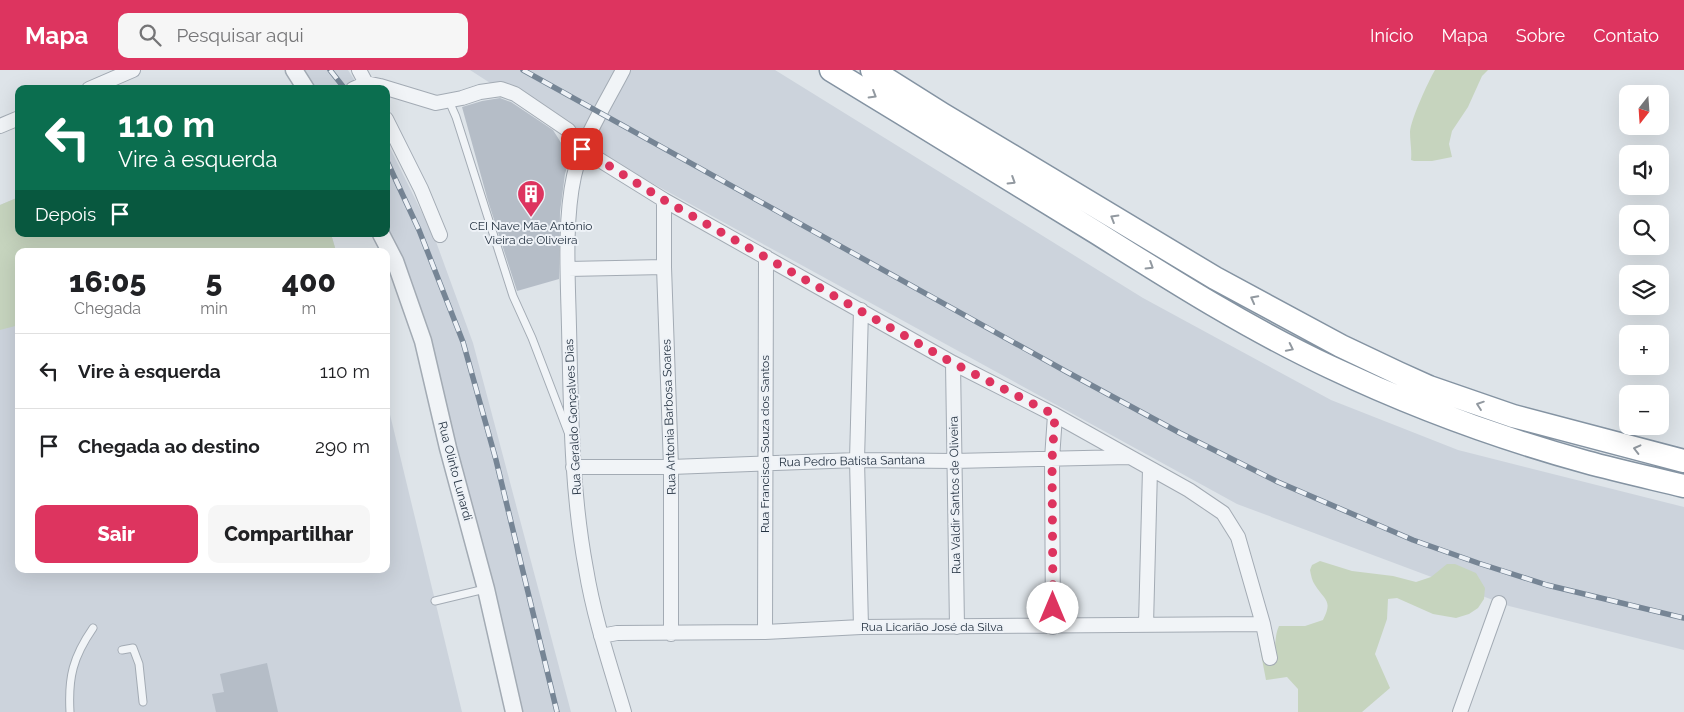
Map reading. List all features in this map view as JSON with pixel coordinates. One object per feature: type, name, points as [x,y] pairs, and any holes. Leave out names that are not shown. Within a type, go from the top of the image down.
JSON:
[{"type":"highway","points":[[832,70],[1198,296],[1276,341],[1331,368],[1430,409],[1522,442],[1586,462],[1684,486]]},
{"type":"highway","points":[[872,70],[1215,278],[1341,346],[1398,374],[1429,387],[1513,416],[1684,461]]},
{"type":"street","points":[[98,85],[134,70]]},
{"type":"street","points":[[294,70],[303,85]]},
{"type":"street","points":[[359,70],[363,85]]},
{"type":"street","name":"Rua Geraldo Gonçalves Dias","points":[[623,70],[582,149],[574,176],[570,204],[568,269],[573,467],[586,570],[601,636],[624,712]]},
{"type":"street","points":[[390,93],[436,103],[501,89],[515,94],[568,130],[582,149],[664,200],[953,363],[1055,415],[1189,490],[1223,513],[1238,537],[1263,624],[1270,658]]},
{"type":"street","points":[[0,126],[15,120]]},
{"type":"street","points":[[390,127],[421,190],[440,235]]},
{"type":"street","name":"Rua Antonia Barbosa Soares","points":[[664,200],[664,267],[671,467],[671,634]]},
{"type":"street","name":"Rua Olinto Lunardi","points":[[390,251],[423,342],[448,448],[486,589],[514,712]]},
{"type":"street","name":"Rua Francisca Souza dos Santos","points":[[765,632],[766,257]]},
{"type":"street","points":[[568,269],[664,267]]},
{"type":"street","points":[[861,310],[857,460],[861,628]]},
{"type":"street","name":"Rua Valdir Santos de Oliveira","points":[[953,363],[956,627]]},
{"type":"street","points":[[1053,627],[1052,460],[1055,415]]},
{"type":"street","name":"Rua Pedro Batista Santana","points":[[573,467],[671,467],[857,460],[1052,460],[1131,457]]},
{"type":"street","points":[[1146,625],[1150,469]]},
{"type":"street","points":[[1460,712],[1499,603]]},
{"type":"street","name":"Rua Licarião José da Silva","points":[[601,636],[617,633],[671,634],[861,628],[1263,624]]},
{"type":"lane","points":[[449,101],[456,117],[513,296],[532,338],[572,442]]},
{"type":"lane","points":[[435,601],[486,589]]},
{"type":"lane","points":[[70,712],[70,682],[75,658],[93,628]]},
{"type":"lane","points":[[122,650],[134,648],[139,664],[143,702]]},
{"type":"shaded area","points":[[294,70],[348,70],[357,85],[303,85]]},
{"type":"shaded area","points":[[470,70],[775,70],[1143,298],[1331,400],[1458,450],[1684,507],[1684,650],[1509,606],[1237,504],[610,160]]},
{"type":"shaded area","points":[[390,148],[435,239],[473,343],[571,712],[514,712],[387,237],[390,237]]},
{"type":"shaded area","points":[[15,199],[15,237],[332,237],[335,248],[15,248],[15,573],[390,573],[390,415],[462,712],[0,712],[0,205]]},
{"type":"green space","points":[[1435,70],[1488,70],[1482,76],[1468,107],[1452,131],[1449,144],[1452,157],[1432,161],[1414,161],[1411,160],[1411,126],[1420,101]]},
{"type":"green space","points":[[15,199],[15,237],[332,237],[335,248],[15,248],[15,326],[0,330],[0,205]]},
{"type":"green space","points":[[1320,561],[1352,571],[1393,576],[1416,582],[1431,577],[1447,564],[1455,564],[1476,573],[1485,588],[1484,599],[1478,608],[1469,614],[1456,618],[1433,614],[1397,598],[1388,599],[1387,619],[1375,654],[1390,688],[1362,712],[1298,712],[1298,689],[1287,677],[1266,680],[1258,638],[1267,655],[1272,656],[1279,626],[1305,626],[1323,620],[1328,604],[1314,583],[1310,570],[1312,565]]},
{"type":"building","name":"CEI Nave Mãe Antônio Vieira de Oliveira","points":[[500,98],[511,102],[553,130],[570,157],[565,174],[560,212],[559,279],[517,291],[488,201],[462,107]]},
{"type":"building","points":[[267,663],[278,712],[216,712],[212,694],[224,692],[220,674]]},
{"type":"railway","points":[[330,70],[342,85]]},
{"type":"railway","points":[[523,70],[1067,372],[1180,433],[1278,482],[1413,540],[1478,563],[1547,585],[1684,618]]},
{"type":"railway","points":[[390,168],[419,230],[463,342],[496,460],[557,712]]},
{"type":"place","name":"CEI Nave Mãe Antônio Vieira de Oliveira","points":[[531,218]]},
{"type":"route","points":[[582,149],[664,200],[953,363],[1055,415],[1052,460],[1053,608]]}]
